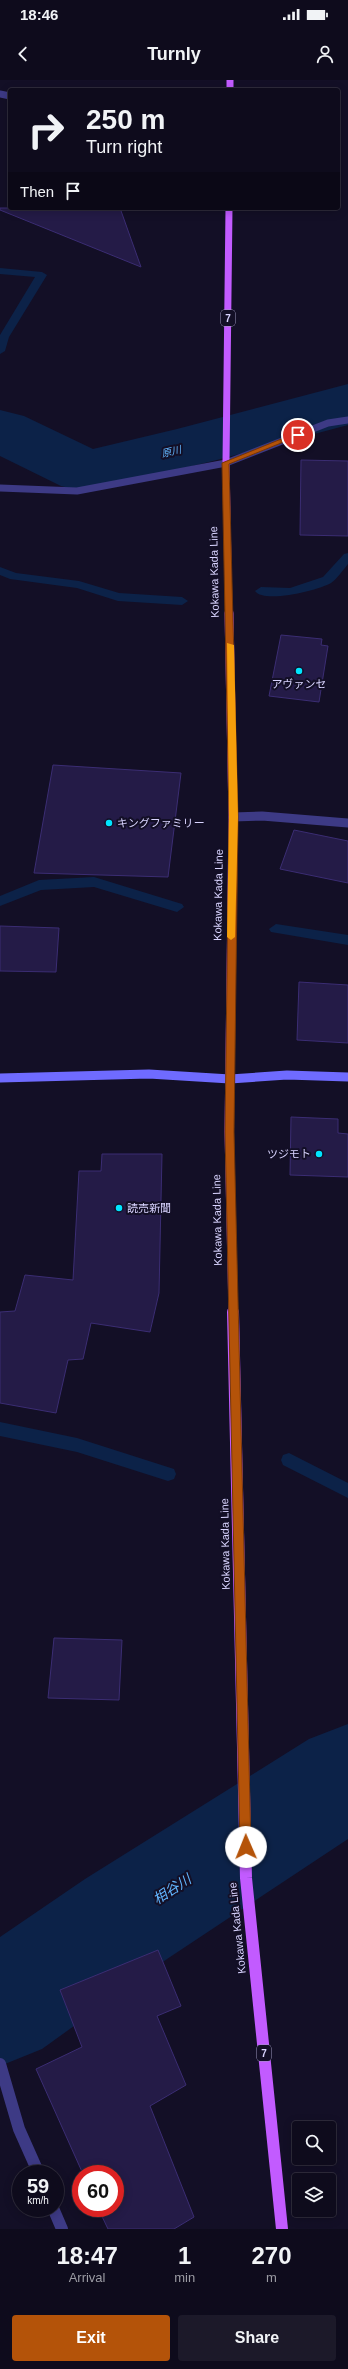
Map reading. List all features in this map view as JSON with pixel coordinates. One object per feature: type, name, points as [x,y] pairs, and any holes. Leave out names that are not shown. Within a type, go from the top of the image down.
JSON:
[{"type":"main road","name":"Kokawa Kada Line","points":[[229,210],[226,458],[234,817],[229,1132],[246,1878],[282,2229]]},
{"type":"street","points":[[0,488],[78,491],[226,458],[328,423],[348,420]]},
{"type":"street","points":[[234,817],[262,816],[348,823]]},
{"type":"street","points":[[0,1078],[149,1074],[230,1079],[287,1075],[348,1077]]},
{"type":"street","points":[[0,2064],[19,2129],[35,2165]]},
{"type":"street","points":[[57,2217],[62,2229]]},
{"type":"building","points":[[0,208],[8,208],[8,210],[121,210],[141,267],[0,210]]},
{"type":"building","points":[[301,460],[348,461],[348,536],[300,535]]},
{"type":"building","name":"アヴァンセ","points":[[281,635],[322,639],[321,645],[328,646],[319,702],[269,696]]},
{"type":"building","name":"キングファミリー","points":[[53,765],[181,773],[168,877],[34,873]]},
{"type":"building","points":[[294,830],[348,841],[348,883],[280,869]]},
{"type":"building","points":[[0,926],[59,928],[56,972],[0,971]]},
{"type":"building","points":[[299,982],[348,985],[348,1043],[297,1040]]},
{"type":"building","name":"ツジモト","points":[[291,1117],[338,1119],[338,1133],[348,1134],[348,1177],[290,1175]]},
{"type":"building","points":[[102,1154],[162,1154],[159,1293],[150,1332],[91,1323],[83,1359],[68,1360],[56,1413],[0,1403],[0,1312],[15,1311],[25,1275],[73,1280],[79,1171],[101,1171]]},
{"type":"building","points":[[54,1638],[122,1640],[119,1700],[48,1698]]},
{"type":"building","points":[[158,1950],[181,2006],[157,2016],[186,2085],[150,2106],[194,2217],[174,2229],[108,2229],[102,2217],[124,2217],[124,2165],[79,2165],[36,2069],[82,2047],[60,1990]]},
{"type":"waterway","points":[[0,271],[42,275],[4,337],[0,351]]},
{"type":"waterway","name":"原川","points":[[0,430],[85,471],[189,447],[348,404]]},
{"type":"waterway","points":[[261,591],[291,592],[327,580],[348,557]]},
{"type":"waterway","points":[[0,571],[14,576],[48,579],[79,585],[118,597],[182,601]]},
{"type":"waterway","points":[[0,901],[39,885],[94,882],[177,907]]},
{"type":"waterway","points":[[276,929],[348,940]]},
{"type":"waterway","points":[[0,1429],[77,1445],[168,1474]]},
{"type":"waterway","points":[[289,1460],[348,1491]]},
{"type":"waterway","name":"相谷川","points":[[0,2007],[126,1919],[348,1776]]},
{"type":"slow traffic","points":[[230,645],[234,817],[231,937]]},
{"type":"place","name":"アヴァンセ","points":[[299,671]]},
{"type":"place","name":"キングファミリー","points":[[109,823]]},
{"type":"place","name":"ツジモト","points":[[319,1154]]},
{"type":"place","name":"読売新聞","points":[[119,1208]]},
{"type":"route","points":[[246,1847],[229,1132],[229,1033],[234,817],[226,463],[298,435]]}]
